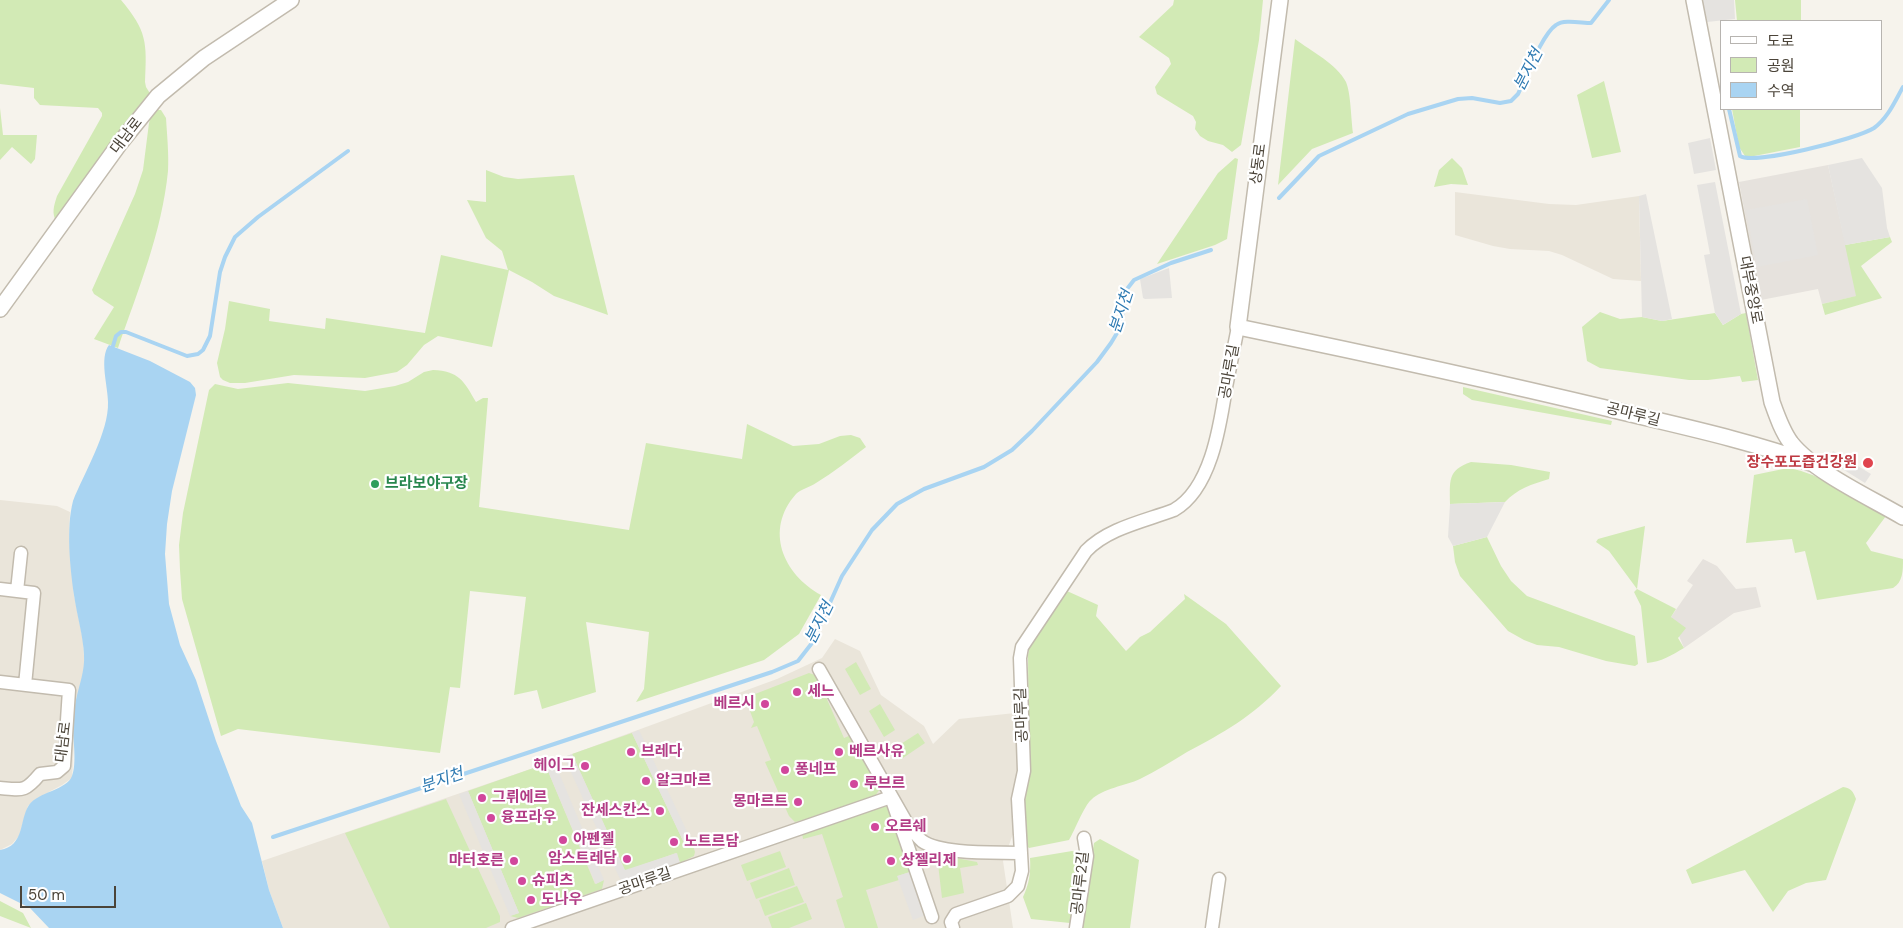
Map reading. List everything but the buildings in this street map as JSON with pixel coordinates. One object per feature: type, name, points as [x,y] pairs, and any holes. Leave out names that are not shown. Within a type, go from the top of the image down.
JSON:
[{"type":"street","name":"대남로","points":[[0,309],[120,143],[158,96],[204,58],[291,0]]},
{"type":"street","name":"상동로","points":[[1238,327],[1280,0]]},
{"type":"street","name":"대부중앙로","points":[[1694,0],[1772,402],[1785,433],[1797,451],[1811,463],[1903,517]]},
{"type":"street","name":"공마루길","points":[[953,928],[952,922],[956,914],[1000,899],[1013,892],[1021,880],[1018,799],[1024,771],[1020,658],[1022,647],[1086,551],[1109,534],[1182,506],[1195,490],[1204,474],[1220,424],[1238,327],[1404,361],[1768,448],[1811,463]]},
{"type":"street","points":[[1768,448],[1777,445],[1785,433]]},
{"type":"street","points":[[17,591],[21,553]]},
{"type":"street","points":[[0,589],[34,593],[25,685]]},
{"type":"street","points":[[819,669],[891,797],[914,833],[932,846],[955,850],[1021,854]]},
{"type":"street","name":"대남로","points":[[0,682],[69,690],[64,766],[57,772],[40,774],[32,785],[25,788],[17,790],[0,788]]},
{"type":"street","name":"공마루길","points":[[512,928],[891,797]]},
{"type":"street","points":[[891,797],[932,917]]},
{"type":"street","name":"공마루2길","points":[[1076,928],[1087,856],[1084,838]]},
{"type":"street","points":[[1212,928],[1218,879]]},
{"type":"shaded area","points":[[1702,0],[1734,0],[1735,19],[1707,22]]},
{"type":"shaded area","points":[[1710,138],[1716,170],[1694,174],[1688,143]]},
{"type":"shaded area","points":[[1862,158],[1882,188],[1887,228],[1890,237],[1845,245],[1828,165]]},
{"type":"shaded area","points":[[1828,165],[1857,296],[1822,304],[1818,289],[1761,300],[1739,182]]},
{"type":"shaded area","points":[[1715,182],[1741,314],[1723,325],[1715,313],[1704,255],[1710,254],[1697,185]]},
{"type":"shaded area","points":[[1455,192],[1549,204],[1576,205],[1639,196],[1641,281],[1613,279],[1562,255],[1549,251],[1510,249],[1455,235]]},
{"type":"shaded area","points":[[1646,194],[1672,319],[1662,321],[1642,317],[1639,196]]},
{"type":"shaded area","points":[[1807,199],[1818,255],[1757,267],[1746,210]]},
{"type":"shaded area","points":[[1169,268],[1172,298],[1143,298],[1140,279]]},
{"type":"shaded area","points":[[1833,451],[1871,474],[1865,483],[1828,460]]},
{"type":"shaded area","points":[[0,500],[57,506],[70,512],[69,535],[74,595],[83,640],[84,672],[76,702],[72,778],[34,800],[28,806],[19,836],[12,844],[0,850]]},
{"type":"shaded area","points":[[1505,502],[1487,537],[1453,546],[1448,537],[1450,504]]},
{"type":"shaded area","points":[[1703,559],[1717,566],[1736,589],[1756,587],[1761,607],[1734,613],[1684,648],[1671,617],[1693,585],[1687,581]]},
{"type":"shaded area","points":[[835,639],[860,651],[881,695],[924,726],[933,744],[959,719],[1015,713],[1018,773],[1013,790],[1013,834],[1003,861],[1013,928],[283,928],[269,890],[262,861],[545,764],[777,679],[822,658]]},
{"type":"shaded area","points":[[639,730],[692,842],[685,845],[632,733]]},
{"type":"shaded area","points":[[572,754],[625,870],[677,853],[680,863],[628,881],[620,879],[564,757]]},
{"type":"shaded area","points":[[554,761],[604,880],[596,884],[545,764]]},
{"type":"shaded area","points":[[468,791],[519,913],[510,916],[459,794]]},
{"type":"shaded area","points":[[910,872],[926,915],[913,920],[897,876]]},
{"type":"green space","points":[[0,0],[121,0],[141,29],[146,57],[145,82],[151,95],[57,223],[54,206],[57,196],[102,113],[98,108],[40,105],[34,98],[34,88],[0,84]]},
{"type":"green space","points":[[1174,0],[1263,0],[1259,40],[1241,145],[1232,152],[1223,145],[1208,141],[1200,136],[1195,129],[1196,122],[1193,116],[1157,94],[1155,87],[1171,64],[1169,58],[1139,37],[1173,5]]},
{"type":"green space","points":[[1735,0],[1801,0],[1801,20],[1737,20]]},
{"type":"green space","points":[[1295,39],[1323,58],[1342,75],[1348,87],[1353,133],[1312,149],[1278,185]]},
{"type":"green space","points":[[1604,81],[1621,152],[1592,158],[1577,95]]},
{"type":"green space","points":[[0,108],[3,135],[37,135],[35,159],[31,164],[12,147],[0,160]]},
{"type":"green space","points":[[158,110],[161,110],[166,118],[168,171],[165,194],[155,239],[118,348],[94,339],[114,307],[94,294],[92,290],[135,194],[143,170],[149,123],[151,116]]},
{"type":"green space","points":[[1732,110],[1800,110],[1800,147],[1749,157],[1745,156],[1739,147]]},
{"type":"green space","points":[[1235,158],[1238,159],[1227,239],[1215,245],[1157,264],[1218,173]]},
{"type":"green space","points":[[1452,158],[1462,168],[1468,185],[1451,184],[1434,187],[1439,170]]},
{"type":"green space","points":[[486,170],[504,177],[518,179],[574,175],[608,315],[554,296],[509,270],[492,347],[438,336],[424,345],[407,365],[397,372],[365,378],[294,375],[245,383],[230,383],[220,377],[217,363],[229,301],[270,309],[269,321],[325,329],[326,318],[425,333],[441,255],[508,270],[502,251],[486,238],[467,200],[486,202]]},
{"type":"green space","points":[[1890,237],[1892,242],[1861,266],[1882,298],[1825,315],[1822,304],[1856,296],[1845,245]]},
{"type":"green space","points":[[1600,312],[1620,319],[1642,317],[1662,321],[1715,313],[1723,325],[1746,313],[1758,380],[1742,382],[1740,376],[1689,380],[1600,368],[1587,361],[1582,327]]},
{"type":"green space","points":[[433,370],[449,372],[460,378],[476,402],[483,398],[488,398],[479,507],[629,530],[646,443],[742,459],[747,424],[793,446],[819,444],[840,436],[851,435],[860,438],[866,447],[823,479],[796,494],[786,508],[781,522],[782,550],[788,563],[808,586],[821,595],[799,634],[764,660],[636,702],[644,689],[649,632],[586,622],[596,692],[542,709],[537,690],[514,695],[526,597],[470,591],[460,688],[450,687],[440,753],[238,729],[221,736],[182,599],[179,545],[183,513],[209,390],[215,384],[238,389],[288,383],[365,391],[408,382],[424,372]]},
{"type":"green space","points":[[1463,387],[1612,421],[1611,425],[1472,400],[1463,394]]},
{"type":"green space","points":[[1471,462],[1511,465],[1550,472],[1549,479],[1520,490],[1505,502],[1450,504],[1451,477],[1463,465]]},
{"type":"green space","points":[[1788,468],[1826,481],[1886,516],[1866,543],[1871,551],[1903,559],[1902,576],[1896,586],[1817,600],[1805,551],[1795,553],[1792,539],[1746,543],[1754,475]]},
{"type":"green space","points":[[1645,526],[1637,589],[1609,551],[1596,542],[1598,539]]},
{"type":"green space","points":[[1487,537],[1501,566],[1511,581],[1527,596],[1635,636],[1638,664],[1635,666],[1606,661],[1559,647],[1537,645],[1508,631],[1460,576],[1455,562],[1453,546]]},
{"type":"green space","points":[[1637,589],[1676,609],[1671,617],[1686,628],[1678,638],[1684,648],[1662,660],[1647,663],[1641,606],[1634,592]]},
{"type":"green space","points":[[1067,591],[1098,605],[1096,616],[1126,651],[1140,637],[1150,632],[1185,599],[1184,594],[1226,624],[1281,686],[1260,706],[1225,731],[1140,779],[1096,796],[1085,807],[1069,840],[1029,848],[1026,845],[1023,799],[1029,774],[1028,655],[1030,644]]},
{"type":"green space","points":[[856,662],[871,689],[860,695],[845,669]]},
{"type":"green space","points":[[809,673],[815,675],[818,679],[844,738],[851,735],[880,789],[875,796],[795,822],[789,816],[765,762],[771,760],[757,726],[751,728],[754,722],[746,700],[750,696]]},
{"type":"green space","points":[[880,704],[895,730],[884,737],[869,711]]},
{"type":"green space","points":[[632,733],[685,845],[692,842],[695,852],[694,856],[680,863],[676,853],[625,871],[572,754]]},
{"type":"green space","points":[[918,733],[925,743],[900,760],[893,749]]},
{"type":"green space","points":[[545,764],[595,884],[604,880],[602,889],[518,918],[510,916],[519,913],[468,791]]},
{"type":"green space","points":[[1843,787],[1851,790],[1856,799],[1826,880],[1806,883],[1788,891],[1773,912],[1745,870],[1692,884],[1686,870]]},
{"type":"green space","points":[[446,799],[500,916],[500,922],[486,928],[390,928],[345,833]]},
{"type":"green space","points":[[887,806],[889,807],[910,872],[898,876],[899,880],[866,890],[878,928],[845,928],[836,900],[843,897],[822,834],[803,839],[802,833]]},
{"type":"green space","points":[[1100,839],[1139,860],[1130,928],[1081,928],[1094,843]]},
{"type":"green space","points":[[780,851],[786,867],[747,881],[741,865]]},
{"type":"green space","points":[[1072,851],[1076,852],[1081,858],[1070,923],[1031,919],[1023,897],[1029,878],[1030,858]]},
{"type":"green space","points":[[956,858],[977,862],[978,865],[960,868],[964,893],[942,898],[938,864]]},
{"type":"green space","points":[[789,868],[795,885],[756,899],[750,883]]},
{"type":"green space","points":[[797,886],[804,902],[765,916],[759,900]]},
{"type":"green space","points":[[0,901],[23,913],[31,928],[0,916]]},
{"type":"green space","points":[[806,903],[812,919],[789,928],[772,928],[768,917]]},
{"type":"water","points":[[109,345],[150,361],[190,382],[195,388],[196,395],[172,491],[167,524],[165,554],[169,604],[180,645],[196,680],[216,741],[241,806],[252,823],[269,890],[283,928],[49,928],[30,908],[0,893],[0,850],[8,848],[18,838],[29,805],[39,797],[64,785],[69,781],[73,771],[75,759],[74,713],[83,672],[84,655],[71,572],[69,548],[70,523],[73,501],[105,426],[108,402],[104,365]]},
{"type":"waterway","name":"분지천","points":[[1279,198],[1319,156],[1408,114],[1458,99],[1472,98],[1500,103],[1511,101],[1518,94],[1545,37],[1551,30],[1563,22],[1591,23],[1609,0]]},
{"type":"waterway","name":"분지천","points":[[1729,110],[1740,156],[1749,158],[1765,157],[1806,150],[1864,133],[1874,128],[1887,114],[1903,87]]},
{"type":"waterway","points":[[113,346],[116,336],[121,332],[126,332],[187,356],[198,354],[203,350],[210,336],[220,272],[235,237],[258,217],[348,151]]},
{"type":"waterway","name":"분지천","points":[[273,837],[772,672],[798,661],[812,643],[842,576],[872,530],[897,504],[924,489],[984,467],[1012,450],[1097,362],[1111,343],[1120,328],[1127,289],[1134,280],[1171,263],[1211,250]]},
{"type":"place","name":"장수포도즙건강원","points":[[1868,463]]},
{"type":"place","name":"브라보야구장","points":[[375,484]]},
{"type":"place","name":"세느","points":[[797,692]]},
{"type":"place","name":"베르시","points":[[765,704]]},
{"type":"place","name":"브레다","points":[[631,752]]},
{"type":"place","name":"베르사유","points":[[839,752]]},
{"type":"place","name":"헤이그","points":[[585,766]]},
{"type":"place","name":"퐁네프","points":[[785,770]]},
{"type":"place","name":"알크마르","points":[[646,781]]},
{"type":"place","name":"루브르","points":[[854,784]]},
{"type":"place","name":"그뤼에르","points":[[482,798]]},
{"type":"place","name":"몽마르트","points":[[798,802]]},
{"type":"place","name":"잔세스칸스","points":[[660,811]]},
{"type":"place","name":"융프라우","points":[[491,818]]},
{"type":"place","name":"오르쉐","points":[[875,827]]},
{"type":"place","name":"아펜젤","points":[[563,840]]},
{"type":"place","name":"노트르담","points":[[674,842]]},
{"type":"place","name":"암스트레담","points":[[627,859]]},
{"type":"place","name":"마터호른","points":[[514,861]]},
{"type":"place","name":"상젤리제","points":[[891,861]]},
{"type":"place","name":"슈피츠","points":[[522,881]]},
{"type":"place","name":"도나우","points":[[531,900]]}]
